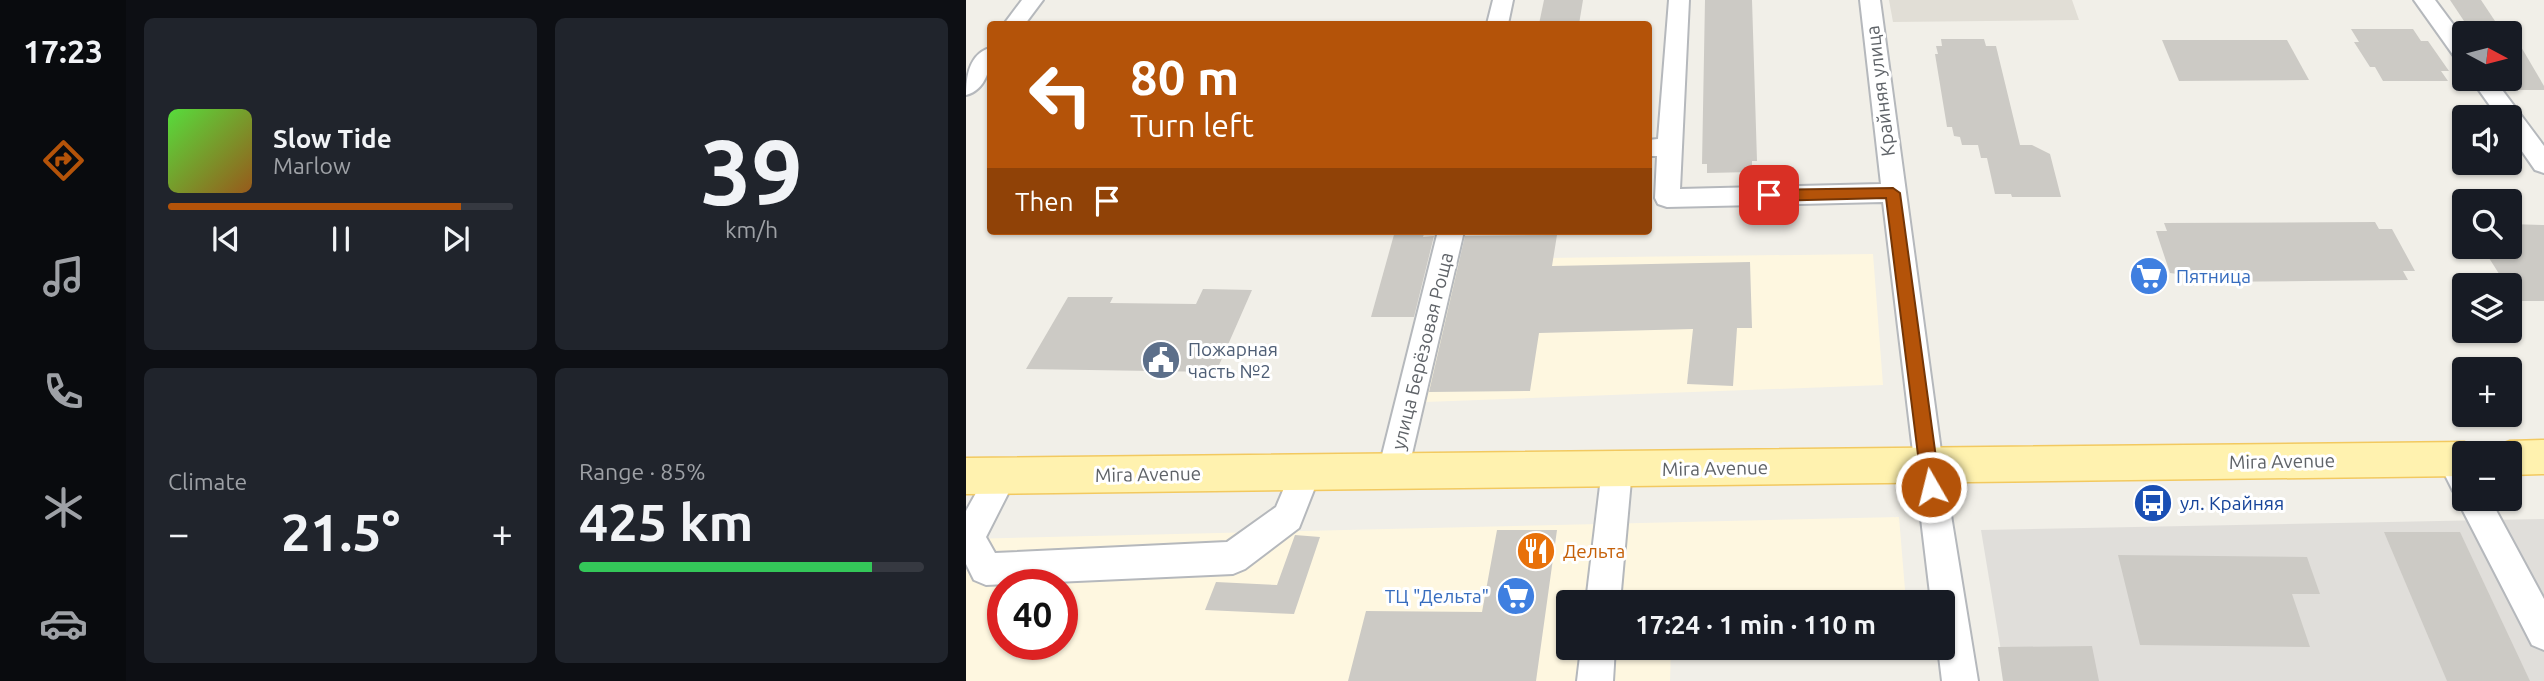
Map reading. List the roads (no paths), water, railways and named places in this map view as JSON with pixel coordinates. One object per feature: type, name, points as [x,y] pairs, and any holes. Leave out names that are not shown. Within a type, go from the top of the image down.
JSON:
[{"type":"main road","points":[[2522,458],[2544,457]]},
{"type":"main road","name":"Mira Avenue","points":[[984,476],[1928,466],[2452,466]]},
{"type":"street","points":[[1016,21],[1033,0]]},
{"type":"street","points":[[1499,21],[1503,0]]},
{"type":"street","points":[[1679,0],[1659,148],[1667,198],[1893,193]]},
{"type":"street","name":"Крайняя улица","points":[[1870,0],[1928,466],[1960,681]]},
{"type":"street","points":[[2424,0],[2452,38]]},
{"type":"street","points":[[966,88],[987,59]]},
{"type":"street","points":[[2491,91],[2544,163]]},
{"type":"street","name":"улица Берёзовая Роща","points":[[1394,471],[1450,235]]},
{"type":"street","points":[[1604,590],[1617,469]]},
{"type":"street","points":[[984,476],[969,537],[986,569],[1233,558],[1288,517],[1306,472]]},
{"type":"street","points":[[2479,511],[2544,633]]},
{"type":"street","points":[[1595,681],[1597,660]]},
{"type":"place","name":"Пятница","points":[[2149,276]]},
{"type":"place","name":"Пожарная часть №2","points":[[1161,360]]},
{"type":"place","name":"ул. Крайняя","points":[[2153,503]]},
{"type":"place","name":"Дельта","points":[[1536,551]]},
{"type":"place","name":"ТЦ \"Дельта\"","points":[[1516,596]]}]
